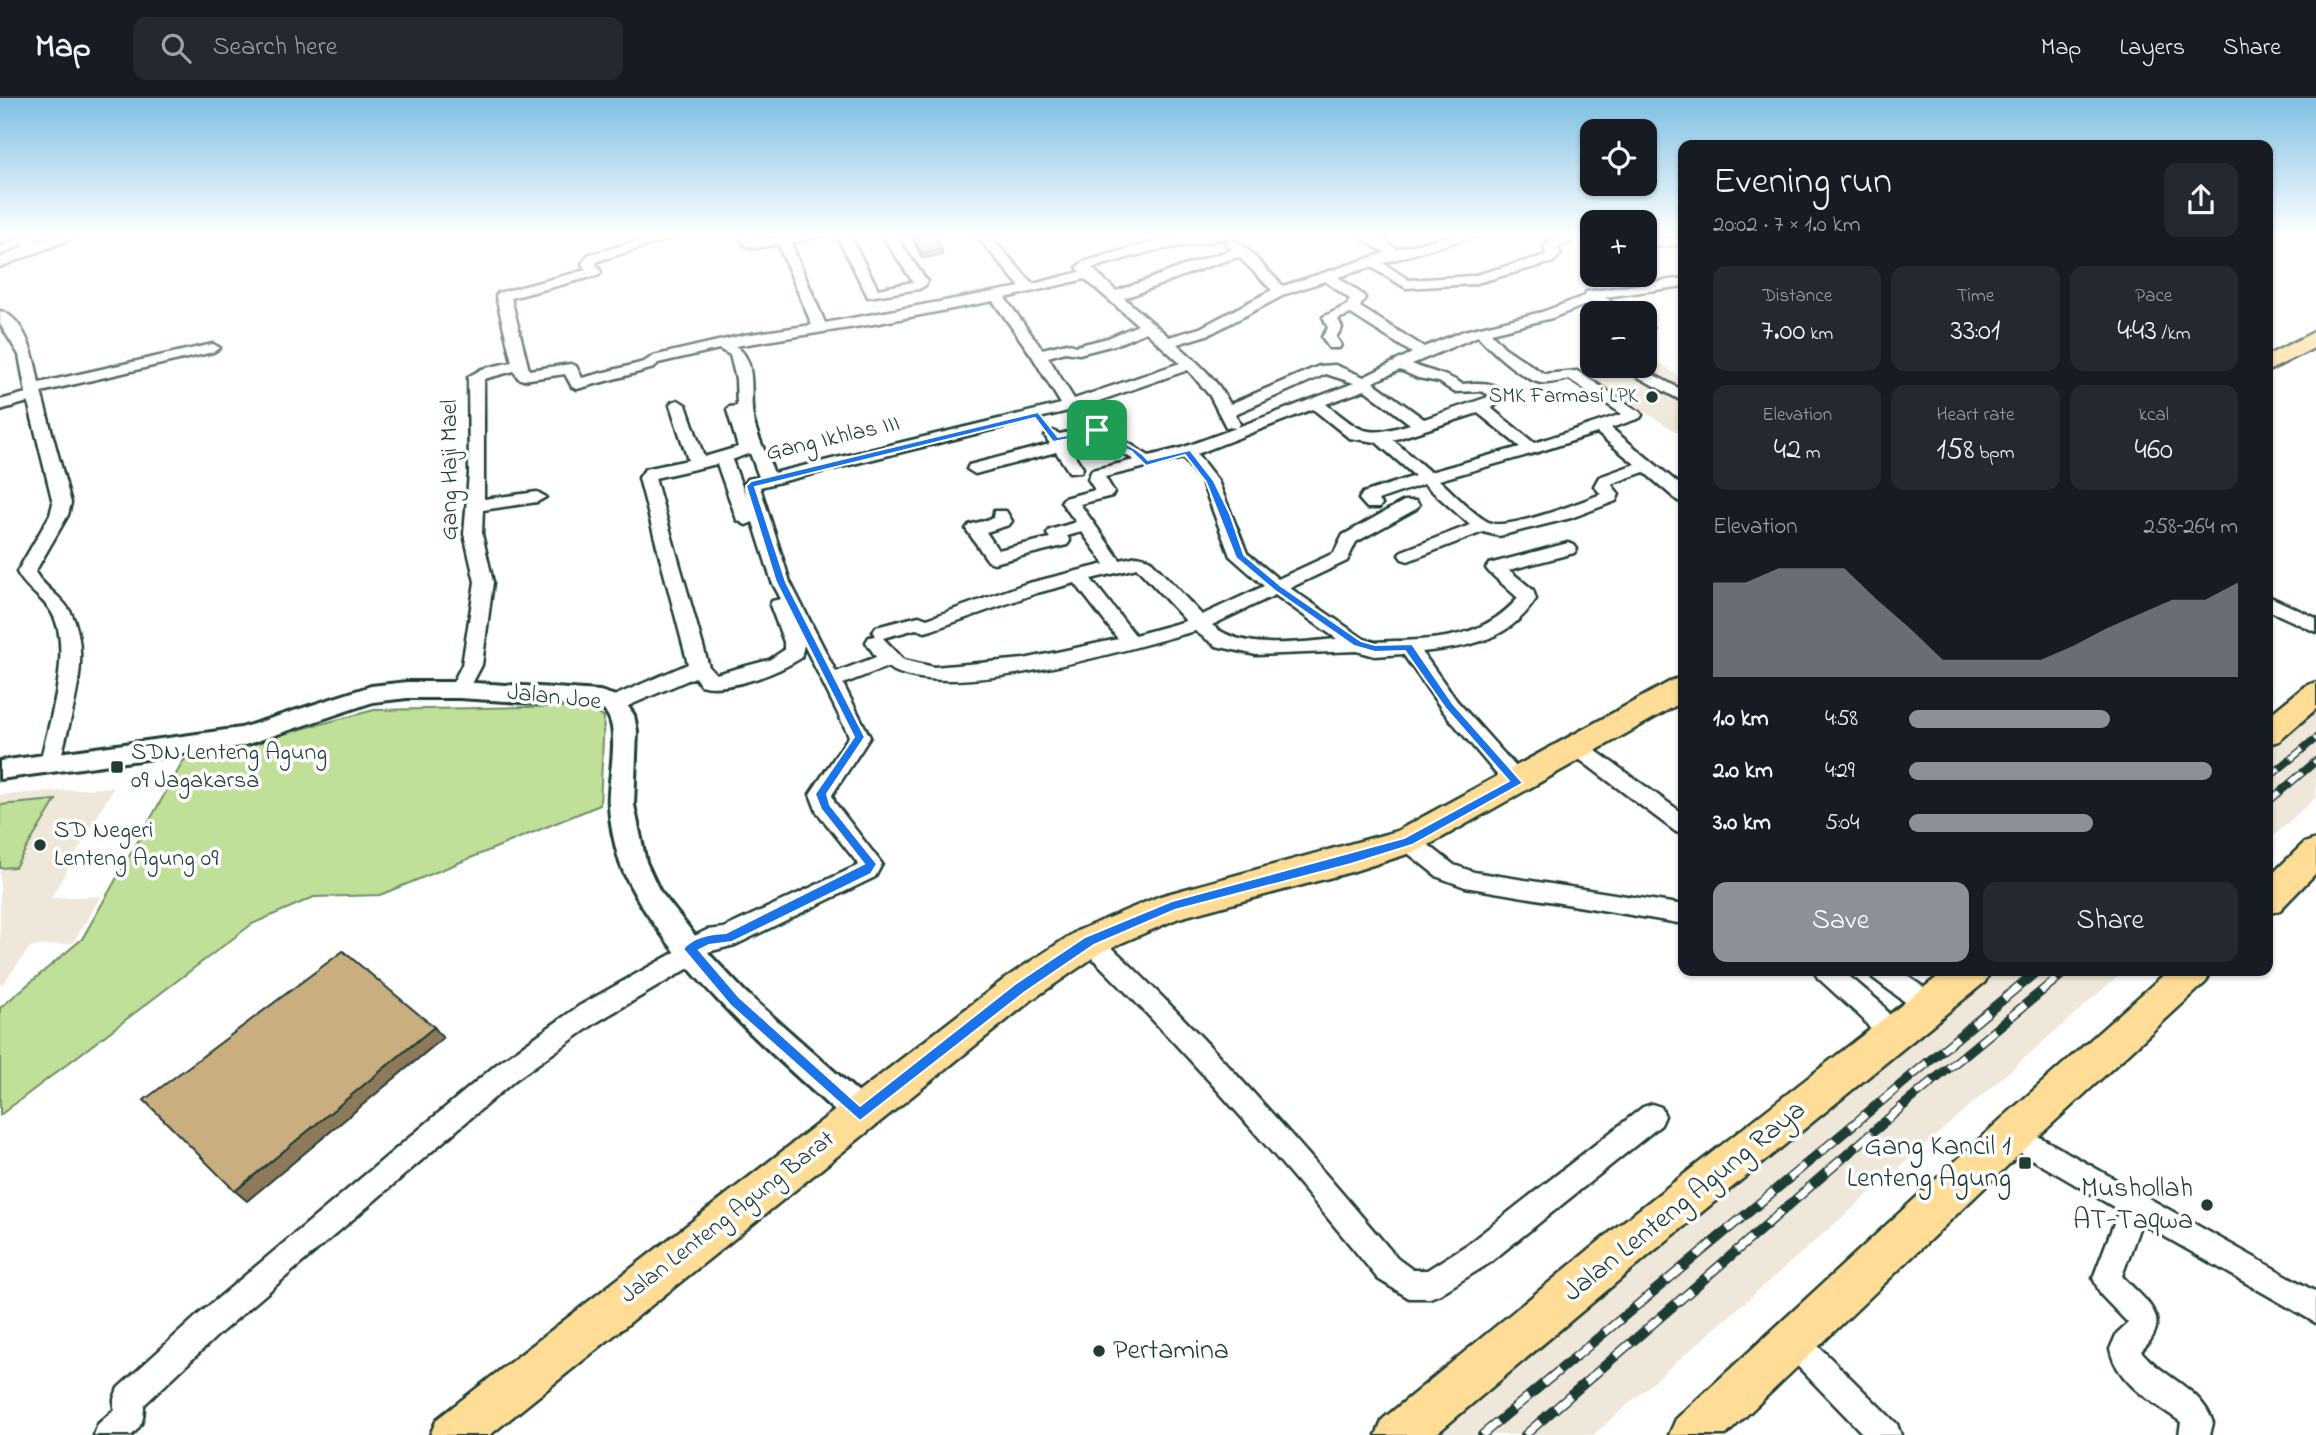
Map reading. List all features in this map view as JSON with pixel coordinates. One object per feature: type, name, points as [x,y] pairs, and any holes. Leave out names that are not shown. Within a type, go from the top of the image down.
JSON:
[{"type":"main road","points":[[2273,361],[2316,338]]},
{"type":"main road","name":"Jalan Lenteng Agung Barat","points":[[453,1435],[1020,988],[1090,941],[1172,906],[1351,859],[1408,841],[1678,692]]},
{"type":"main road","points":[[2273,729],[2316,694]]},
{"type":"main road","points":[[2273,895],[2316,852]]},
{"type":"main road","name":"Jalan Lenteng Agung Raya","points":[[1399,1435],[1634,1240],[1966,976]]},
{"type":"main road","points":[[1692,1435],[2013,1134],[2187,976]]},
{"type":"street","points":[[504,296],[523,375],[568,368],[571,369],[577,384],[649,365],[653,360],[723,345],[989,296]]},
{"type":"street","points":[[807,296],[820,327]]},
{"type":"street","points":[[997,296],[1039,355],[1069,406]]},
{"type":"street","points":[[1115,296],[1191,365],[1217,394],[1237,432]]},
{"type":"street","points":[[1165,344],[1205,331],[1271,296]]},
{"type":"street","points":[[1334,345],[1329,337],[1335,328],[1330,317],[1352,308],[1358,298],[1356,296]]},
{"type":"street","points":[[1116,567],[1070,502],[1105,492],[1096,479],[1098,474],[1187,452],[1368,381],[1399,363],[1445,346],[1467,334],[1543,317],[1591,298],[1597,301]]},
{"type":"street","points":[[1352,308],[1423,353]]},
{"type":"street","points":[[1039,355],[1067,347],[1074,351],[1113,341],[1155,312]]},
{"type":"street","points":[[0,315],[12,328],[26,355],[62,503],[59,514],[26,572],[28,578],[61,612],[67,624],[69,666],[50,762]]},
{"type":"street","points":[[1373,504],[1369,497],[1429,477],[1532,449],[1634,415],[1572,374],[1544,379],[1539,377],[1499,350],[1482,332]]},
{"type":"street","points":[[723,345],[737,353],[744,379],[745,418],[768,480]]},
{"type":"street","points":[[0,405],[33,392],[214,348]]},
{"type":"street","points":[[1315,403],[1355,436],[1381,438],[1480,407],[1501,397],[1483,385],[1459,389],[1443,378],[1423,376],[1399,363]]},
{"type":"street","name":"Gang Haji Mael","points":[[459,690],[472,665],[484,582],[472,534],[476,377],[520,365]]},
{"type":"street","name":"Gang Ikhlas III","points":[[695,956],[707,940],[727,938],[867,871],[871,864],[825,806],[821,794],[860,737],[781,582],[751,491],[754,483],[1038,415],[1191,365]]},
{"type":"street","points":[[1226,412],[1328,368],[1368,381],[1420,424]]},
{"type":"street","points":[[1648,378],[1678,394]]},
{"type":"street","points":[[678,405],[698,464]]},
{"type":"street","points":[[1480,407],[1532,449]]},
{"type":"street","points":[[723,458],[794,642],[794,653],[776,665],[716,681],[706,680],[699,667],[647,478],[651,473],[723,458],[747,449],[735,410]]},
{"type":"street","points":[[1038,415],[1075,468]]},
{"type":"street","points":[[1599,426],[1678,492]]},
{"type":"street","points":[[975,469],[1097,430],[1106,439],[1134,449],[1146,463]]},
{"type":"street","points":[[1381,438],[1429,477],[1482,526],[1499,531],[1565,514],[1612,497],[1602,486],[1605,481],[1648,465]]},
{"type":"street","points":[[1187,452],[1210,481],[1239,556],[1277,588],[1357,644]]},
{"type":"street","points":[[474,506],[537,497]]},
{"type":"street","points":[[831,681],[887,660],[917,673],[1002,670],[1131,643],[1199,624],[1341,557],[1349,539],[1410,506]]},
{"type":"street","points":[[1000,515],[1003,521],[975,529],[994,557],[1061,541],[1056,534],[1085,525]]},
{"type":"street","points":[[1408,555],[1482,526]]},
{"type":"street","points":[[887,660],[880,637],[919,622],[925,626],[984,607],[1031,588],[1081,578],[1133,562],[1143,563],[1199,624],[1219,640],[1237,645],[1282,648],[1357,644],[1375,649],[1479,638],[1499,630],[1527,599],[1526,594],[1495,568],[1568,550]]},
{"type":"street","points":[[1081,578],[1131,643]]},
{"type":"street","points":[[2273,604],[2316,626]]},
{"type":"street","points":[[1408,647],[1450,706],[1517,783]]},
{"type":"street","points":[[614,704],[699,667]]},
{"type":"street","name":"Jalan Joe","points":[[0,770],[242,737],[371,694],[407,690],[459,690],[600,699],[614,704],[622,715],[625,732],[621,805],[633,862],[649,897],[695,956],[735,1001],[860,1115]]},
{"type":"street","points":[[1578,748],[1678,823]]},
{"type":"street","points":[[1408,841],[1446,871],[1465,879],[1678,914]]},
{"type":"street","points":[[1090,941],[1126,974],[1240,1094],[1388,1269],[1409,1284],[1430,1284],[1478,1254],[1652,1116]]},
{"type":"street","points":[[109,1435],[129,1416],[129,1399],[208,1325],[506,1072],[587,1014],[695,956]]},
{"type":"street","points":[[1832,976],[1873,1012],[1891,1038]]},
{"type":"street","points":[[1888,976],[1929,1005]]},
{"type":"street","points":[[2013,1134],[2316,1308]]},
{"type":"street","points":[[2134,1205],[2107,1278],[2113,1289],[2139,1311],[2143,1320],[2143,1329],[2125,1346],[2124,1352],[2136,1370],[2198,1418],[2194,1435]]},
{"type":"street","points":[[1793,1340],[1886,1435]]},
{"type":"shaded area","name":"SMK Farmasi LPK","points":[[1657,360],[1678,376],[1678,433],[1591,378],[1657,378]]},
{"type":"shaded area","points":[[2316,690],[2316,797],[2273,836],[2273,725]]},
{"type":"shaded area","name":"SD Negeri Lenteng Agung 09","points":[[114,787],[51,898],[101,896],[73,943],[30,947],[3,984],[0,984],[0,795]]},
{"type":"shaded area","points":[[1967,976],[2118,976],[1593,1435],[1405,1435]]},
{"type":"green space","points":[[581,706],[604,717],[600,805],[380,895],[314,897],[252,924],[0,1115],[0,1008],[82,939],[184,760],[374,710]]},
{"type":"green space","points":[[56,800],[15,867],[0,868],[0,805]]},
{"type":"building","points":[[343,951],[434,1027],[235,1191],[144,1100]]},
{"type":"railway","points":[[2273,774],[2316,738]]},
{"type":"railway","points":[[2273,798],[2316,761]]},
{"type":"railway","points":[[1482,1435],[2031,976]]},
{"type":"railway","points":[[1525,1435],[1904,1105],[2060,976]]},
{"type":"place","name":"SMK Farmasi LPK","points":[[1652,397]]},
{"type":"place","name":"SDN Lenteng Agung 09 Jagakarsa","points":[[117,767]]},
{"type":"place","name":"SD Negeri Lenteng Agung 09","points":[[40,845]]},
{"type":"place","name":"Gang Kancil 1 Lenteng Agung","points":[[2025,1163]]},
{"type":"place","name":"Mushollah AT-Taqwa","points":[[2207,1205]]},
{"type":"place","name":"Pertamina","points":[[1099,1351]]},
{"type":"route","points":[[1038,415],[1056,440],[1097,430],[1106,439],[1134,449],[1146,463],[1187,452],[1210,481],[1239,556],[1277,588],[1357,644],[1375,649],[1408,647],[1468,729],[1517,783],[1408,841],[1351,859],[1172,906],[1090,941],[1020,988],[860,1115],[735,1001],[690,949],[707,940],[727,938],[867,871],[871,864],[825,806],[821,794],[860,737],[781,582],[751,486],[754,483],[1038,415]]}]
